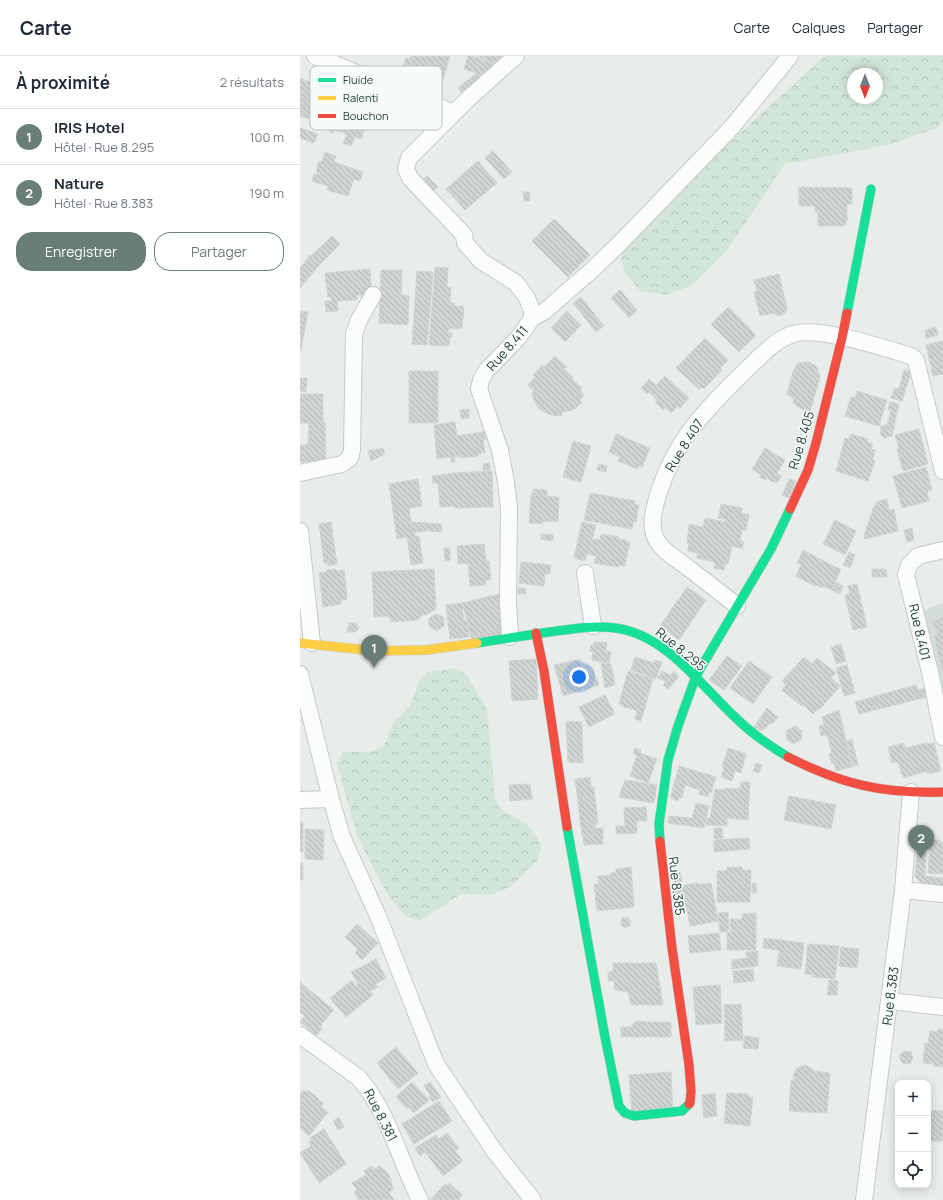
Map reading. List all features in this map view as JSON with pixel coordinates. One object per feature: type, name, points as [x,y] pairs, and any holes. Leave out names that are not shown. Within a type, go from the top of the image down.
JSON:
[{"type":"street","points":[[315,56],[339,66]]},
{"type":"street","name":"Rue 8.411","points":[[442,125],[516,56]]},
{"type":"street","points":[[532,318],[545,311],[593,269],[658,204],[732,126],[790,56]]},
{"type":"street","points":[[442,108],[454,113]]},
{"type":"street","name":"Rue 8.411","points":[[437,130],[409,158],[406,169],[410,178],[464,235],[464,243],[482,261],[516,283],[527,298],[532,311],[532,318],[519,337],[486,371],[481,380],[479,389],[500,450],[506,482],[509,508],[508,601],[510,637]]},
{"type":"street","name":"Rue 8.405","points":[[696,676],[771,549],[808,470],[842,338],[871,189]]},
{"type":"street","points":[[300,473],[342,464],[350,458],[352,450],[354,334],[359,320],[373,295]]},
{"type":"street","name":"Rue 8.407","points":[[737,606],[668,552],[657,540],[652,526],[655,505],[663,478],[674,454],[692,426],[714,401],[773,344],[793,334],[812,332],[887,349],[910,356],[916,360],[943,471]]},
{"type":"street","points":[[300,531],[306,643]]},
{"type":"street","name":"Rue 8.401","points":[[943,550],[918,556],[909,565],[906,575],[930,672],[943,737]]},
{"type":"street","points":[[585,573],[593,626]]},
{"type":"street","name":"Rue 8.295","points":[[306,643],[375,651],[410,651],[593,626],[622,629],[636,633],[655,642],[696,676],[744,726],[768,744],[800,763],[829,776],[854,784],[882,790],[943,792]]},
{"type":"street","name":"Rue 8.385","points":[[536,633],[544,671],[566,822],[605,1037],[619,1106],[625,1113],[634,1116],[682,1111],[690,1103],[691,1091],[689,1065],[660,858],[659,824],[668,760],[678,726],[696,676]]},
{"type":"street","points":[[300,674],[342,837],[378,916],[436,1064],[495,1152],[533,1200]]},
{"type":"street","name":"Rue 8.383","points":[[864,1200],[903,890],[911,792]]},
{"type":"street","points":[[300,800],[331,799]]},
{"type":"street","points":[[903,890],[943,894]]},
{"type":"street","points":[[890,1001],[943,1007]]},
{"type":"street","name":"Rue 8.381","points":[[300,1035],[359,1078],[367,1087],[375,1099],[384,1118],[420,1200]]},
{"type":"shaded area","points":[[943,603],[943,699],[922,611]]},
{"type":"green space","points":[[824,56],[943,56],[943,121],[937,128],[888,145],[785,164],[728,249],[692,285],[667,295],[640,291],[624,271],[619,244]]},
{"type":"green space","points":[[455,668],[466,674],[487,709],[495,798],[501,809],[526,824],[537,836],[541,848],[537,861],[510,887],[491,895],[461,894],[420,921],[407,917],[388,896],[357,836],[337,763],[343,752],[372,752],[384,746],[393,723],[411,705],[419,681],[428,672]]},
{"type":"building","points":[[411,56],[450,56],[443,80],[442,66],[404,66],[406,58],[410,59]]},
{"type":"building","points":[[468,56],[472,56],[506,68],[469,101],[458,88],[477,73],[464,69]]},
{"type":"building","points":[[477,56],[512,56],[503,63],[493,63]]},
{"type":"building","points":[[300,78],[310,82],[310,119],[300,116]]},
{"type":"building","points":[[300,128],[318,134],[314,143],[300,138]]},
{"type":"building","points":[[334,130],[364,130],[361,139],[355,137],[351,146],[343,143],[347,134]]},
{"type":"building","points":[[493,151],[512,172],[504,179],[485,158]]},
{"type":"building","points":[[325,152],[336,156],[334,162],[363,172],[360,181],[354,179],[348,196],[327,190],[328,186],[312,181],[314,174],[317,175],[318,172],[316,171],[319,161],[322,162]]},
{"type":"building","points":[[478,161],[497,183],[465,210],[446,189]]},
{"type":"building","points":[[427,176],[438,187],[431,193],[420,182]]},
{"type":"building","points":[[799,187],[852,188],[852,204],[847,204],[847,222],[844,226],[818,226],[818,213],[815,211],[815,206],[799,206]]},
{"type":"building","points":[[523,192],[530,192],[530,201],[524,201]]},
{"type":"building","points":[[554,219],[590,255],[568,277],[532,241]]},
{"type":"building","points":[[332,236],[340,244],[321,263],[300,288],[300,268],[310,255],[311,256]]},
{"type":"building","points":[[435,267],[448,268],[447,287],[451,288],[450,303],[454,303],[454,306],[464,306],[462,328],[449,329],[448,333],[452,333],[452,337],[450,337],[449,346],[429,345]]},
{"type":"building","points":[[370,269],[372,296],[362,297],[362,295],[357,295],[357,300],[337,301],[338,311],[326,312],[325,301],[332,301],[331,297],[328,297],[325,273]]},
{"type":"building","points":[[381,270],[402,270],[401,295],[409,296],[408,325],[379,323]]},
{"type":"building","points":[[417,271],[433,272],[427,345],[412,344]]},
{"type":"building","points":[[779,274],[787,309],[784,314],[777,316],[774,313],[760,316],[754,292],[757,291],[754,280]]},
{"type":"building","points":[[620,290],[637,310],[629,318],[611,298]]},
{"type":"building","points":[[581,297],[604,326],[596,332],[573,303]]},
{"type":"building","points":[[728,307],[756,335],[739,352],[711,324]]},
{"type":"building","points":[[300,311],[308,312],[301,351],[300,351]]},
{"type":"building","points":[[567,311],[581,325],[565,342],[551,328]]},
{"type":"building","points":[[936,327],[938,335],[926,338],[925,330]]},
{"type":"building","points":[[705,338],[728,360],[720,368],[722,370],[704,389],[702,387],[699,389],[676,368]]},
{"type":"building","points":[[943,341],[943,374],[933,376],[926,345]]},
{"type":"building","points":[[555,356],[567,367],[564,369],[582,388],[580,390],[584,395],[580,400],[582,402],[577,407],[573,410],[562,412],[562,416],[551,415],[539,409],[533,398],[532,393],[534,391],[528,385],[535,377],[533,375],[542,365],[544,367]]},
{"type":"building","points":[[809,362],[817,367],[820,378],[809,414],[793,403],[794,399],[787,394],[793,371],[798,363]]},
{"type":"building","points":[[904,369],[911,372],[902,401],[891,398],[894,388],[899,389]]},
{"type":"building","points":[[409,371],[438,371],[438,423],[409,423]]},
{"type":"building","points":[[665,376],[689,398],[680,408],[678,406],[671,413],[665,407],[663,410],[655,402],[657,400],[649,392]]},
{"type":"building","points":[[300,378],[307,378],[306,392],[300,391]]},
{"type":"building","points":[[649,379],[656,385],[647,394],[641,388]]},
{"type":"building","points":[[857,391],[887,400],[879,426],[845,416],[851,397],[855,398]]},
{"type":"building","points":[[300,394],[323,394],[323,422],[325,422],[326,462],[300,462],[300,445],[308,445],[309,423],[300,423]]},
{"type":"building","points":[[890,402],[899,404],[893,431],[886,429],[891,410],[888,410]]},
{"type":"building","points":[[469,409],[469,418],[461,419],[460,410]]},
{"type":"building","points":[[455,422],[457,436],[488,431],[489,439],[483,439],[485,452],[478,454],[478,456],[460,458],[460,456],[454,457],[455,462],[451,462],[451,457],[437,459],[434,425]]},
{"type":"building","points":[[888,424],[895,426],[892,436],[884,438],[880,433],[881,426]]},
{"type":"building","points":[[919,429],[928,464],[903,471],[895,435]]},
{"type":"building","points":[[616,434],[650,448],[642,468],[638,466],[637,469],[618,461],[620,457],[609,452]]},
{"type":"building","points":[[851,434],[868,439],[867,442],[873,444],[871,449],[875,450],[873,460],[875,461],[868,481],[836,471],[845,438],[849,439]]},
{"type":"building","points":[[573,441],[591,446],[581,482],[563,477]]},
{"type":"building","points":[[383,448],[385,454],[371,461],[368,451]]},
{"type":"building","points":[[765,448],[785,460],[777,473],[781,476],[778,482],[776,481],[775,483],[766,478],[765,480],[760,477],[761,475],[752,469]]},
{"type":"building","points":[[490,463],[490,470],[483,470],[483,464]]},
{"type":"building","points":[[599,464],[607,466],[606,472],[597,470]]},
{"type":"building","points":[[926,467],[932,490],[927,492],[929,501],[902,508],[893,476]]},
{"type":"building","points":[[492,471],[493,507],[440,507],[438,483],[433,483],[432,476],[453,473]]},
{"type":"building","points":[[418,479],[422,506],[409,508],[411,522],[441,524],[442,532],[429,531],[427,529],[427,531],[415,532],[415,537],[419,536],[423,563],[411,565],[407,537],[397,539],[389,484]]},
{"type":"building","points":[[789,479],[796,481],[790,498],[782,495]]},
{"type":"building","points":[[533,489],[547,490],[547,496],[532,495]]},
{"type":"building","points":[[590,493],[635,501],[634,504],[639,505],[636,522],[634,521],[632,529],[584,520]]},
{"type":"building","points":[[531,495],[559,497],[558,522],[543,521],[542,524],[529,523]]},
{"type":"building","points":[[887,499],[889,510],[894,509],[898,531],[865,539],[864,535],[876,502]]},
{"type":"building","points":[[721,504],[742,508],[742,513],[749,515],[746,530],[742,529],[740,541],[744,542],[742,549],[732,546],[728,564],[725,564],[724,570],[714,568],[715,562],[697,558],[698,553],[688,551],[689,544],[687,543],[689,524],[703,527],[705,518],[725,522],[725,519],[718,518]]},
{"type":"building","points":[[835,520],[856,531],[845,555],[823,544]]},
{"type":"building","points":[[331,522],[337,564],[328,566],[328,563],[324,563],[319,524]]},
{"type":"building","points":[[582,522],[596,525],[589,554],[587,553],[585,561],[574,558]]},
{"type":"building","points":[[912,528],[914,540],[907,542],[904,530]]},
{"type":"building","points":[[541,534],[553,535],[553,541],[541,539]]},
{"type":"building","points":[[601,534],[619,537],[619,539],[630,542],[625,566],[619,565],[618,567],[594,563],[596,556],[590,555],[593,539],[600,540]]},
{"type":"building","points":[[484,544],[486,561],[489,561],[491,580],[486,580],[486,585],[470,586],[468,563],[458,564],[457,546]]},
{"type":"building","points":[[444,548],[450,548],[450,561],[445,561]]},
{"type":"building","points":[[803,550],[841,570],[831,590],[823,586],[822,588],[816,585],[815,586],[796,576],[801,564],[797,563]]},
{"type":"building","points":[[849,552],[855,555],[850,568],[843,565]]},
{"type":"building","points":[[521,562],[551,565],[550,574],[545,574],[544,586],[519,583]]},
{"type":"building","points":[[336,569],[336,571],[344,570],[347,596],[346,600],[341,600],[341,604],[323,607],[319,573]]},
{"type":"building","points":[[434,569],[436,609],[426,615],[422,615],[418,620],[392,622],[388,616],[374,617],[372,572]]},
{"type":"building","points":[[872,569],[886,569],[887,577],[872,577]]},
{"type":"building","points":[[836,582],[843,586],[840,594],[832,590]]},
{"type":"building","points":[[857,584],[867,627],[853,630],[845,595],[850,593],[848,586]]},
{"type":"building","points":[[687,587],[706,600],[679,640],[660,626]]},
{"type":"building","points":[[518,588],[526,588],[526,594],[518,594]]},
{"type":"building","points":[[504,593],[507,635],[472,641],[464,609],[462,609],[465,622],[467,622],[469,637],[450,639],[446,605],[462,603]]},
{"type":"building","points":[[436,614],[443,617],[444,626],[437,631],[429,626],[429,618]]},
{"type":"building","points":[[943,617],[943,676],[934,636],[938,634],[932,622]]},
{"type":"building","points":[[349,623],[355,623],[359,626],[356,632],[347,632]]},
{"type":"building","points":[[594,642],[607,643],[606,651],[611,652],[609,663],[592,660],[593,652],[590,651],[591,645],[594,645]]},
{"type":"building","points":[[841,644],[846,661],[836,664],[831,647]]},
{"type":"building","points":[[727,656],[742,666],[724,690],[709,680]]},
{"type":"building","points":[[635,657],[654,663],[655,660],[662,662],[656,679],[631,670]]},
{"type":"building","points":[[804,657],[812,664],[817,658],[836,673],[831,678],[840,686],[820,709],[819,708],[813,714],[804,705],[803,707],[782,690],[786,685],[782,681]]},
{"type":"building","points":[[536,659],[538,699],[512,701],[509,661]]},
{"type":"building","points":[[580,659],[581,663],[592,667],[599,685],[563,696],[554,665]]},
{"type":"building","points":[[749,661],[772,677],[753,704],[730,688]]},
{"type":"building","points":[[601,663],[611,664],[615,685],[605,688]]},
{"type":"building","points":[[847,665],[855,693],[844,696],[836,668]]},
{"type":"building","points":[[628,671],[653,679],[641,721],[635,719],[637,711],[619,704]]},
{"type":"building","points":[[662,671],[671,676],[667,682],[658,678]]},
{"type":"building","points":[[674,671],[679,676],[669,689],[663,685]]},
{"type":"building","points":[[916,685],[918,690],[925,688],[927,697],[859,714],[855,702]]},
{"type":"building","points":[[605,695],[615,714],[589,727],[579,707]]},
{"type":"building","points":[[767,708],[778,717],[772,724],[770,723],[761,731],[754,727]]},
{"type":"building","points":[[839,710],[852,767],[836,771],[829,754],[832,753],[827,735],[821,736],[819,726],[824,725],[822,717]]},
{"type":"building","points":[[566,721],[582,722],[583,763],[568,762]]},
{"type":"building","points":[[795,726],[802,731],[801,740],[793,744],[786,739],[787,730]]},
{"type":"building","points":[[852,739],[858,765],[853,766],[847,741]]},
{"type":"building","points":[[904,743],[905,748],[926,743],[934,743],[941,771],[928,774],[927,771],[903,778],[898,762],[892,763],[888,747]]},
{"type":"building","points":[[635,748],[641,750],[640,753],[657,759],[648,783],[630,776],[637,755],[633,754]]},
{"type":"building","points":[[728,748],[746,754],[741,773],[735,771],[732,781],[721,777],[724,768],[722,767]]},
{"type":"building","points":[[756,763],[762,765],[759,773],[753,771]]},
{"type":"building","points":[[679,766],[716,777],[711,793],[709,792],[708,797],[699,794],[700,790],[685,785],[682,798],[679,797],[678,801],[671,798]]},
{"type":"building","points":[[590,777],[591,787],[594,787],[598,824],[595,824],[596,834],[582,835],[575,779]]},
{"type":"building","points":[[625,780],[657,785],[654,803],[619,797]]},
{"type":"building","points":[[741,782],[750,782],[748,820],[727,818],[727,826],[706,825],[707,818],[710,818],[715,789],[740,789]]},
{"type":"building","points":[[530,784],[532,799],[510,801],[509,785]]},
{"type":"building","points":[[789,796],[836,805],[831,829],[784,820]]},
{"type":"building","points":[[696,803],[709,806],[704,828],[668,823],[669,816],[692,818]]},
{"type":"building","points":[[646,807],[647,821],[637,821],[637,833],[616,834],[616,826],[625,826],[624,808]]},
{"type":"building","points":[[300,822],[303,822],[303,852],[300,851]]},
{"type":"building","points":[[603,828],[603,844],[584,845],[582,829]]},
{"type":"building","points":[[714,828],[722,828],[723,838],[714,839]]},
{"type":"building","points":[[305,829],[324,830],[323,860],[305,859]]},
{"type":"building","points":[[749,838],[750,849],[714,852],[714,840]]},
{"type":"building","points":[[918,839],[927,840],[925,876],[943,878],[943,887],[923,885],[915,877]]},
{"type":"building","points":[[930,840],[940,840],[943,844],[943,874],[928,873]]},
{"type":"building","points":[[300,863],[303,863],[303,880],[300,880]]},
{"type":"building","points":[[631,867],[634,907],[597,911],[594,884],[599,884],[598,876],[611,875],[611,873],[616,872],[616,869]]},
{"type":"building","points":[[727,867],[742,867],[742,870],[751,870],[750,902],[717,902],[717,871],[727,871]]},
{"type":"building","points":[[680,872],[682,881],[673,883],[671,873]]},
{"type":"building","points":[[698,883],[698,885],[711,883],[718,921],[690,926],[686,905],[677,906],[674,887]]},
{"type":"building","points":[[752,883],[756,883],[757,893],[752,893]]},
{"type":"building","points":[[728,912],[729,931],[720,932],[718,913]]},
{"type":"building","points":[[756,913],[756,950],[727,950],[727,932],[731,932],[730,919],[742,919],[742,914]]},
{"type":"building","points":[[627,917],[631,921],[630,926],[624,928],[621,924],[622,918]]},
{"type":"building","points":[[357,924],[378,943],[362,960],[355,953],[358,949],[345,937]]},
{"type":"building","points":[[719,933],[721,950],[690,953],[688,936]]},
{"type":"building","points":[[764,938],[804,943],[801,969],[777,966],[779,950],[763,948]]},
{"type":"building","points":[[808,944],[839,946],[835,979],[813,977],[813,975],[805,974]]},
{"type":"building","points":[[841,947],[859,949],[857,968],[839,966]]},
{"type":"building","points":[[758,951],[758,966],[732,969],[732,960],[747,958],[746,952]]},
{"type":"building","points":[[376,959],[386,978],[375,984],[378,987],[370,991],[373,995],[346,1017],[330,998],[352,980],[356,986],[358,984],[351,972]]},
{"type":"building","points":[[613,963],[656,963],[663,1005],[631,1005],[628,992],[615,990],[614,981],[608,981],[608,972],[613,972]]},
{"type":"building","points":[[753,969],[754,981],[734,983],[733,971]]},
{"type":"building","points":[[829,980],[838,981],[837,995],[827,995]]},
{"type":"building","points":[[300,982],[334,1010],[320,1026],[322,1029],[310,1042],[302,1035],[308,1028],[300,1022],[305,1016],[300,1012]]},
{"type":"building","points":[[720,985],[722,1023],[696,1025],[693,987]]},
{"type":"building","points":[[741,1004],[743,1040],[725,1041],[724,1005]]},
{"type":"building","points":[[638,1021],[671,1022],[671,1037],[621,1037],[621,1027],[631,1027]]},
{"type":"building","points":[[938,1029],[943,1029],[943,1067],[923,1063],[925,1043],[928,1044],[930,1031],[938,1032]]},
{"type":"building","points":[[745,1036],[759,1038],[758,1049],[743,1048]]},
{"type":"building","points":[[396,1047],[418,1073],[398,1089],[377,1063]]},
{"type":"building","points":[[904,1051],[911,1052],[913,1058],[910,1064],[902,1063],[899,1056]]},
{"type":"building","points":[[805,1065],[813,1069],[813,1071],[830,1073],[827,1113],[789,1111],[791,1080],[795,1080],[793,1075],[797,1068]]},
{"type":"building","points":[[671,1072],[673,1111],[632,1113],[629,1075]]},
{"type":"building","points":[[412,1082],[429,1100],[414,1113],[409,1107],[407,1109],[396,1097]]},
{"type":"building","points":[[430,1082],[441,1097],[433,1102],[424,1086]]},
{"type":"building","points":[[302,1091],[309,1091],[319,1099],[318,1101],[323,1102],[321,1107],[328,1112],[309,1136],[300,1128],[300,1094]]},
{"type":"building","points":[[715,1093],[717,1116],[704,1118],[702,1095]]},
{"type":"building","points":[[727,1093],[749,1094],[749,1097],[753,1097],[750,1126],[724,1123]]},
{"type":"building","points":[[439,1101],[452,1121],[414,1144],[402,1124]]},
{"type":"building","points":[[935,1110],[943,1111],[943,1140],[938,1142],[931,1140],[931,1112]]},
{"type":"building","points":[[339,1117],[344,1127],[338,1130],[333,1121]]},
{"type":"building","points":[[324,1129],[346,1164],[319,1183],[300,1153],[311,1146],[309,1142],[312,1140],[310,1138]]},
{"type":"building","points":[[447,1133],[459,1148],[455,1151],[463,1161],[443,1176],[425,1152],[420,1156],[415,1148],[436,1135],[439,1139]]},
{"type":"building","points":[[372,1166],[375,1169],[379,1166],[386,1171],[390,1177],[393,1190],[389,1192],[394,1200],[359,1200],[354,1192],[357,1190],[352,1183],[366,1175],[364,1171]]},
{"type":"building","points":[[449,1183],[462,1195],[459,1199],[460,1200],[430,1200],[445,1184],[446,1186]]},
{"type":"traffic: fast","points":[[847,313],[871,189]]},
{"type":"traffic: fast","points":[[660,841],[659,824],[668,760],[678,726],[696,676],[771,549],[790,509]]},
{"type":"traffic: fast","points":[[477,643],[590,627],[607,627],[633,632],[651,640],[667,651],[749,730],[761,740],[788,757]]},
{"type":"traffic: fast","points":[[567,827],[619,1106],[625,1113],[634,1116],[682,1111],[689,1104]]},
{"type":"traffic: slow","points":[[300,643],[375,651],[426,650],[477,643]]},
{"type":"traffic: jam","points":[[790,509],[808,470],[816,443],[847,313]]},
{"type":"traffic: jam","points":[[536,633],[544,671],[567,827]]},
{"type":"traffic: jam","points":[[788,757],[826,774],[863,785],[901,791],[943,792]]},
{"type":"traffic: jam","points":[[660,841],[672,948],[689,1065],[691,1091],[689,1104]]},
{"type":"place","name":"IRIS Hotel","points":[[374,668]]},
{"type":"place","name":"Nature","points":[[921,858]]}]
